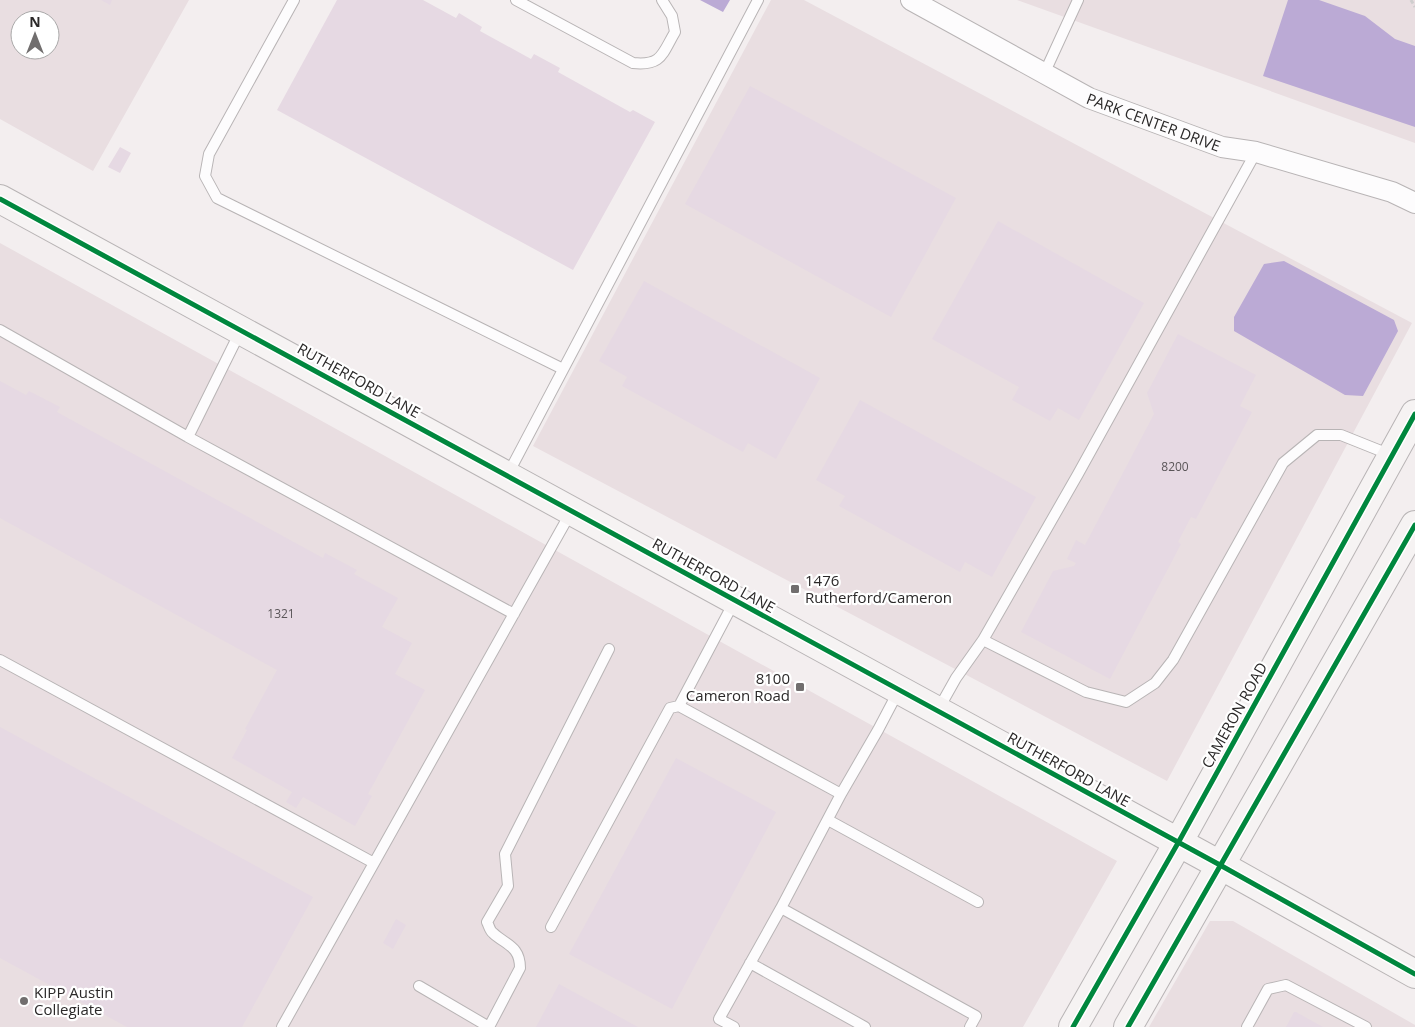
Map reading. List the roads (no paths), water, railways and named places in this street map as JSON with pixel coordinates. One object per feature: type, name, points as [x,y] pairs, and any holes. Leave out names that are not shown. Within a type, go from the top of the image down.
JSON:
[{"type":"street","name":"PARK CENTER DRIVE","points":[[911,0],[1089,98],[1222,147],[1256,152],[1392,192],[1415,203]]},
{"type":"street","name":"RUTHERFORD LANE","points":[[0,198],[1220,865],[1415,974]]},
{"type":"street","name":"CAMERON ROAD","points":[[1073,1027],[1178,842],[1415,414]]},
{"type":"street","points":[[1128,1027],[1415,525]]},
{"type":"lane","points":[[294,0],[209,154],[204,176],[216,198],[563,369]]},
{"type":"lane","points":[[516,0],[633,63],[647,64],[658,60],[675,32],[672,16],[662,0]]},
{"type":"lane","points":[[507,476],[758,0]]},
{"type":"lane","points":[[1044,74],[1078,0]]},
{"type":"lane","points":[[938,711],[956,678],[983,640],[1078,474],[1256,152]]},
{"type":"lane","points":[[0,330],[188,437],[514,614]]},
{"type":"lane","points":[[188,437],[241,330]]},
{"type":"lane","points":[[983,640],[1086,692],[1126,702],[1155,683],[1173,660],[1283,463],[1317,435],[1341,434],[1392,455]]},
{"type":"lane","points":[[282,1027],[572,511]]},
{"type":"lane","points":[[679,706],[735,601]]},
{"type":"lane","points":[[419,986],[489,1027],[520,968],[520,959],[509,944],[492,932],[487,922],[508,886],[505,854],[609,649]]},
{"type":"lane","points":[[0,660],[374,863]]},
{"type":"lane","points":[[734,1027],[720,1019],[899,690]]},
{"type":"lane","points":[[551,927],[670,708],[679,706],[841,794]]},
{"type":"lane","points":[[828,820],[978,902]]},
{"type":"lane","points":[[781,908],[976,1016],[970,1027]]},
{"type":"lane","points":[[750,963],[865,1027]]},
{"type":"lane","points":[[1247,1027],[1268,989],[1286,986],[1366,1027]]},
{"type":"place","name":"1476 Rutherford/Cameron","points":[[795,589]]},
{"type":"place","name":"8100 Cameron Road","points":[[800,687]]},
{"type":"place","name":"KIPP Austin Collegiate","points":[[24,1001]]}]
